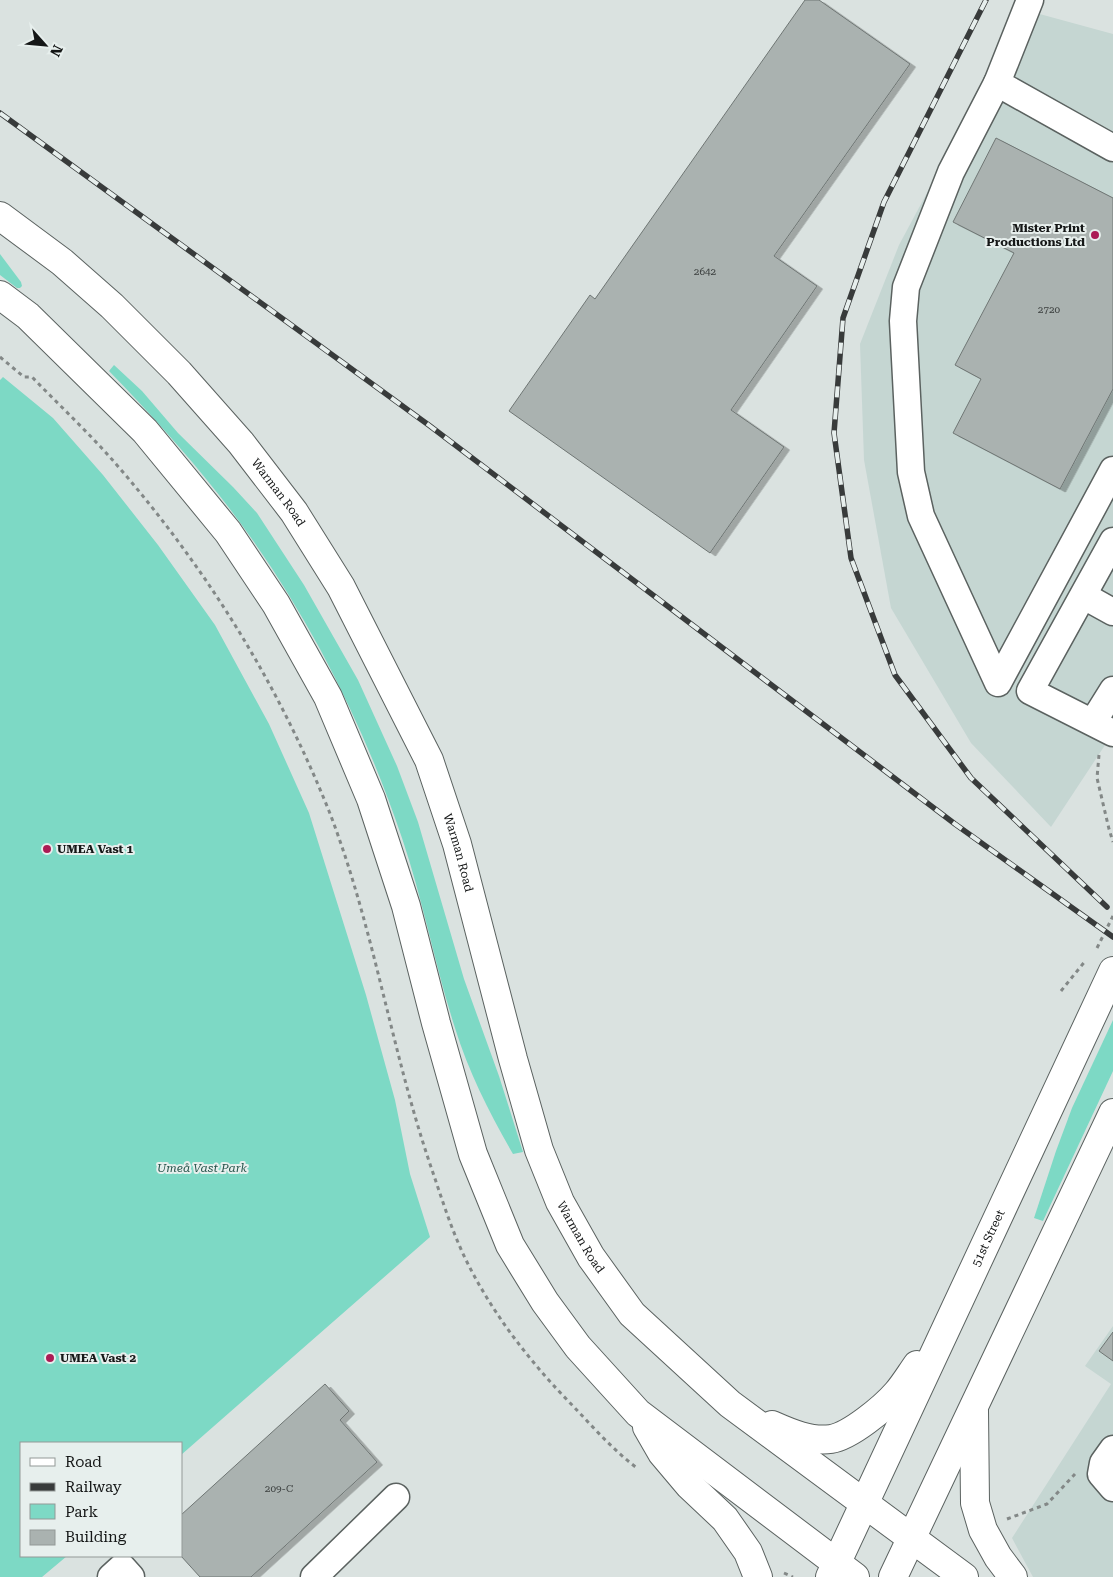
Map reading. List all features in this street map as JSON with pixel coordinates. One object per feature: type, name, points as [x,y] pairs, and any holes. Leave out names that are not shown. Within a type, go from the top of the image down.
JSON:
[{"type":"main road","name":"Warman Road","points":[[0,216],[62,262],[98,293],[179,373],[241,443],[294,512],[336,579],[429,760],[457,844],[513,1059],[539,1150],[560,1202],[592,1257],[632,1314],[730,1404],[864,1505],[964,1577]]},
{"type":"main road","points":[[0,295],[28,316],[145,431],[228,532],[276,604],[328,697],[372,799],[406,906],[445,1057],[474,1154],[510,1245],[545,1302],[578,1347],[638,1413],[840,1572]]},
{"type":"main road","name":"51st Street","points":[[840,1572],[864,1505],[1113,972]]},
{"type":"main road","points":[[893,1577],[1113,1113]]},
{"type":"main road","points":[[730,1404],[782,1430],[816,1440],[833,1439],[859,1426],[896,1394],[954,1313]]},
{"type":"main road","points":[[974,1408],[975,1503],[984,1530],[998,1557],[1013,1577]]},
{"type":"main road","points":[[638,1413],[662,1453],[689,1485],[726,1519],[748,1552],[758,1577]]},
{"type":"lane","points":[[1030,0],[997,82],[948,181],[906,287],[904,321],[911,472],[921,516],[998,683],[1113,470]]},
{"type":"lane","points":[[997,82],[1113,148]]},
{"type":"lane","points":[[1113,541],[1030,691],[1102,727],[1113,690]]},
{"type":"lane","points":[[1084,596],[1113,612]]},
{"type":"lane","points":[[1108,1456],[1101,1474],[1113,1488]]},
{"type":"lane","points":[[314,1577],[396,1497]]},
{"type":"lane","points":[[111,1577],[122,1567],[131,1577]]},
{"type":"path","points":[[0,357],[24,376],[32,377],[127,476],[163,520],[219,598],[265,675],[294,730],[329,813],[362,910],[417,1127],[449,1221],[468,1263],[503,1324],[543,1375],[621,1455],[644,1472]]},
{"type":"path","points":[[1102,727],[1097,778],[1108,829],[1113,842]]},
{"type":"path","points":[[999,1522],[1047,1504],[1082,1466],[1108,1456]]},
{"type":"shaded area","points":[[1025,10],[1113,34],[1113,733],[1051,827],[971,743],[891,608],[864,460],[860,344],[899,245]]},
{"type":"shaded area","points":[[1113,1326],[1113,1577],[1033,1577],[1012,1538],[1111,1384],[1085,1366]]},
{"type":"green space","points":[[0,254],[21,282],[22,286],[20,288],[17,288],[0,275]]},
{"type":"green space","points":[[114,365],[142,391],[178,433],[257,513],[304,585],[358,680],[397,766],[418,822],[464,979],[499,1076],[523,1152],[513,1154],[473,1077],[448,1005],[416,885],[386,792],[347,702],[325,659],[276,574],[248,534],[180,447],[109,371]]},
{"type":"green space","name":"Umeå Vast Park","points":[[3,377],[53,418],[103,475],[158,545],[215,625],[269,724],[309,813],[366,995],[395,1100],[410,1174],[430,1237],[182,1454],[182,1442],[20,1442],[20,1557],[66,1557],[42,1577],[0,1577],[0,380]]},
{"type":"green space","points":[[1113,1020],[1113,1071],[1043,1221],[1034,1218],[1072,1108]]},
{"type":"building","points":[[805,0],[819,0],[910,64],[774,256],[817,286],[731,410],[784,447],[710,553],[509,411],[590,295],[595,299]]},
{"type":"building","points":[[996,138],[1113,198],[1113,389],[1060,489],[953,433],[981,379],[955,365],[1014,253],[953,222]]},
{"type":"building","points":[[1113,1332],[1113,1361],[1099,1351]]},
{"type":"building","points":[[325,1384],[349,1411],[340,1420],[377,1462],[251,1577],[200,1577],[182,1557],[182,1514]]},
{"type":"railway","points":[[986,0],[884,202],[843,318],[834,433],[851,558],[895,675],[971,778],[1107,907]]},
{"type":"railway","points":[[0,113],[430,426],[955,824],[1113,937]]},
{"type":"place","name":"Mister Print Productions Ltd","points":[[1095,235]]},
{"type":"place","name":"UMEA Vast 1","points":[[47,849]]},
{"type":"place","name":"UMEA Vast 2","points":[[50,1358]]}]
